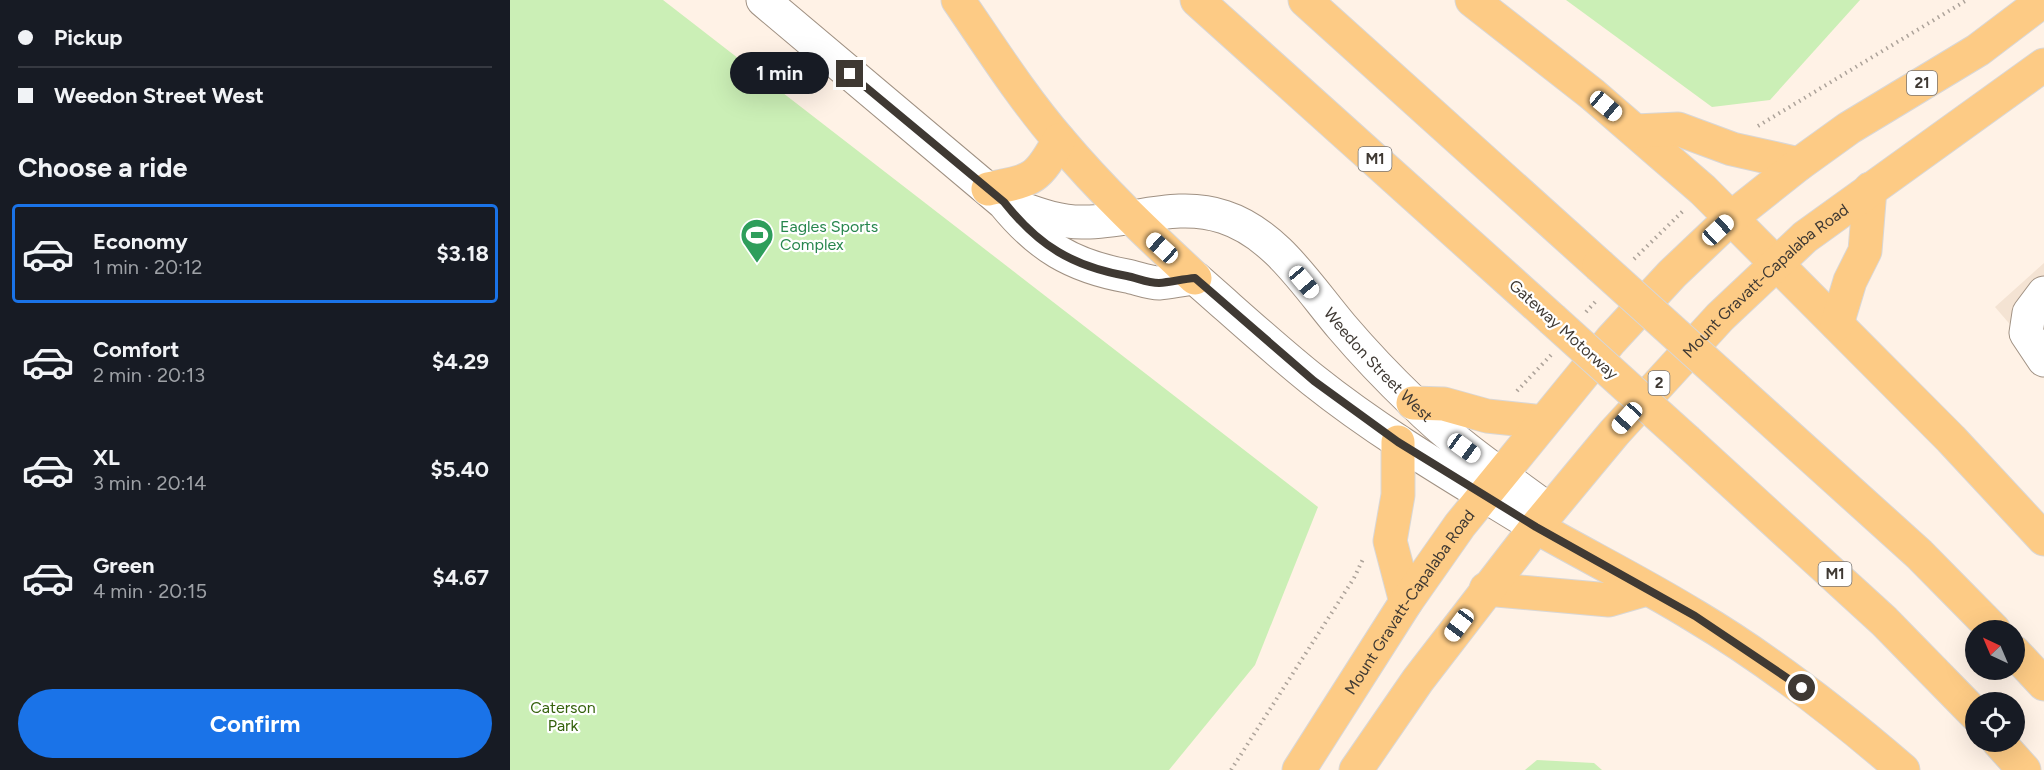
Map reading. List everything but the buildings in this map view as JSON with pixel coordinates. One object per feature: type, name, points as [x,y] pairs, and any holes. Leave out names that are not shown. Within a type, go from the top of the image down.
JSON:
[{"type":"highway","points":[[958,0],[1012,80],[1059,140],[1129,217],[1195,278]]},
{"type":"highway","name":"Gateway Motorway","points":[[1197,0],[1563,328],[1884,621],[1965,705]]},
{"type":"highway","points":[[1305,0],[1614,264],[1733,386],[1919,554],[1984,620]]},
{"type":"highway","points":[[1472,0],[1636,131],[1731,218],[1951,439],[2044,539]]},
{"type":"highway","name":"Mount Gravatt-Capalaba Road","points":[[1299,770],[1406,602],[1492,485],[1611,340],[1672,274],[1731,218],[1799,164],[1849,128],[1978,50],[2044,0]]},
{"type":"highway","name":"Mount Gravatt-Capalaba Road","points":[[1356,770],[1486,589],[1543,518],[1665,375],[1775,262],[1870,189],[2044,65]]},
{"type":"highway","points":[[1636,131],[1678,129],[1732,149],[1799,164]]},
{"type":"highway","points":[[996,196],[1036,175],[1045,165],[1059,140]]},
{"type":"highway","points":[[1837,324],[1850,281],[1865,250],[1870,189]]},
{"type":"highway","points":[[1413,403],[1444,404],[1487,416],[1542,422]]},
{"type":"highway","points":[[1398,442],[1398,495],[1390,541],[1406,602]]},
{"type":"highway","points":[[1543,518],[1647,589],[1753,653],[1818,700],[1904,770]]},
{"type":"highway","points":[[1486,589],[1609,600],[1647,589]]},
{"type":"highway","points":[[2025,664],[2044,684]]},
{"type":"highway","points":[[2008,752],[2024,770]]},
{"type":"street","name":"Weedon Street West","points":[[763,0],[996,196],[1025,228],[1046,245],[1087,267],[1156,283],[1195,278],[1314,381],[1398,442],[1492,485],[1543,518]]},
{"type":"street","name":"Weedon Street West","points":[[996,196],[1057,220],[1083,222],[1160,212],[1204,212],[1248,228],[1281,255],[1344,330],[1413,403],[1457,443],[1492,485]]},
{"type":"street","points":[[2044,293],[2029,313],[2026,333],[2044,360]]},
{"type":"path","points":[[1750,126],[1757,126],[1782,114],[1967,0]]},
{"type":"path","points":[[1614,264],[1685,209]]},
{"type":"path","points":[[1513,393],[1524,386],[1563,328],[1598,299]]},
{"type":"path","points":[[1232,770],[1354,579],[1367,548]]},
{"type":"shaded area","points":[[2044,263],[2044,364],[1995,307]]},
{"type":"green space","name":"Eagles Sports Complex","points":[[510,0],[663,0],[1318,507],[1255,665],[1169,770],[510,770]]},
{"type":"green space","points":[[1566,0],[1860,0],[1770,100],[1712,107]]},
{"type":"green space","points":[[1537,760],[1594,763],[1602,770],[1525,770]]},
{"type":"place","name":"Eagles Sports Complex","points":[[757,264]]},
{"type":"route","points":[[850,74],[1004,202],[1025,228],[1046,245],[1087,267],[1109,273],[1156,283],[1195,278],[1314,381],[1398,442],[1536,527],[1695,616],[1802,688]]},
{"type":"park label","name":"Caterson Park","points":[[563,716]]}]
